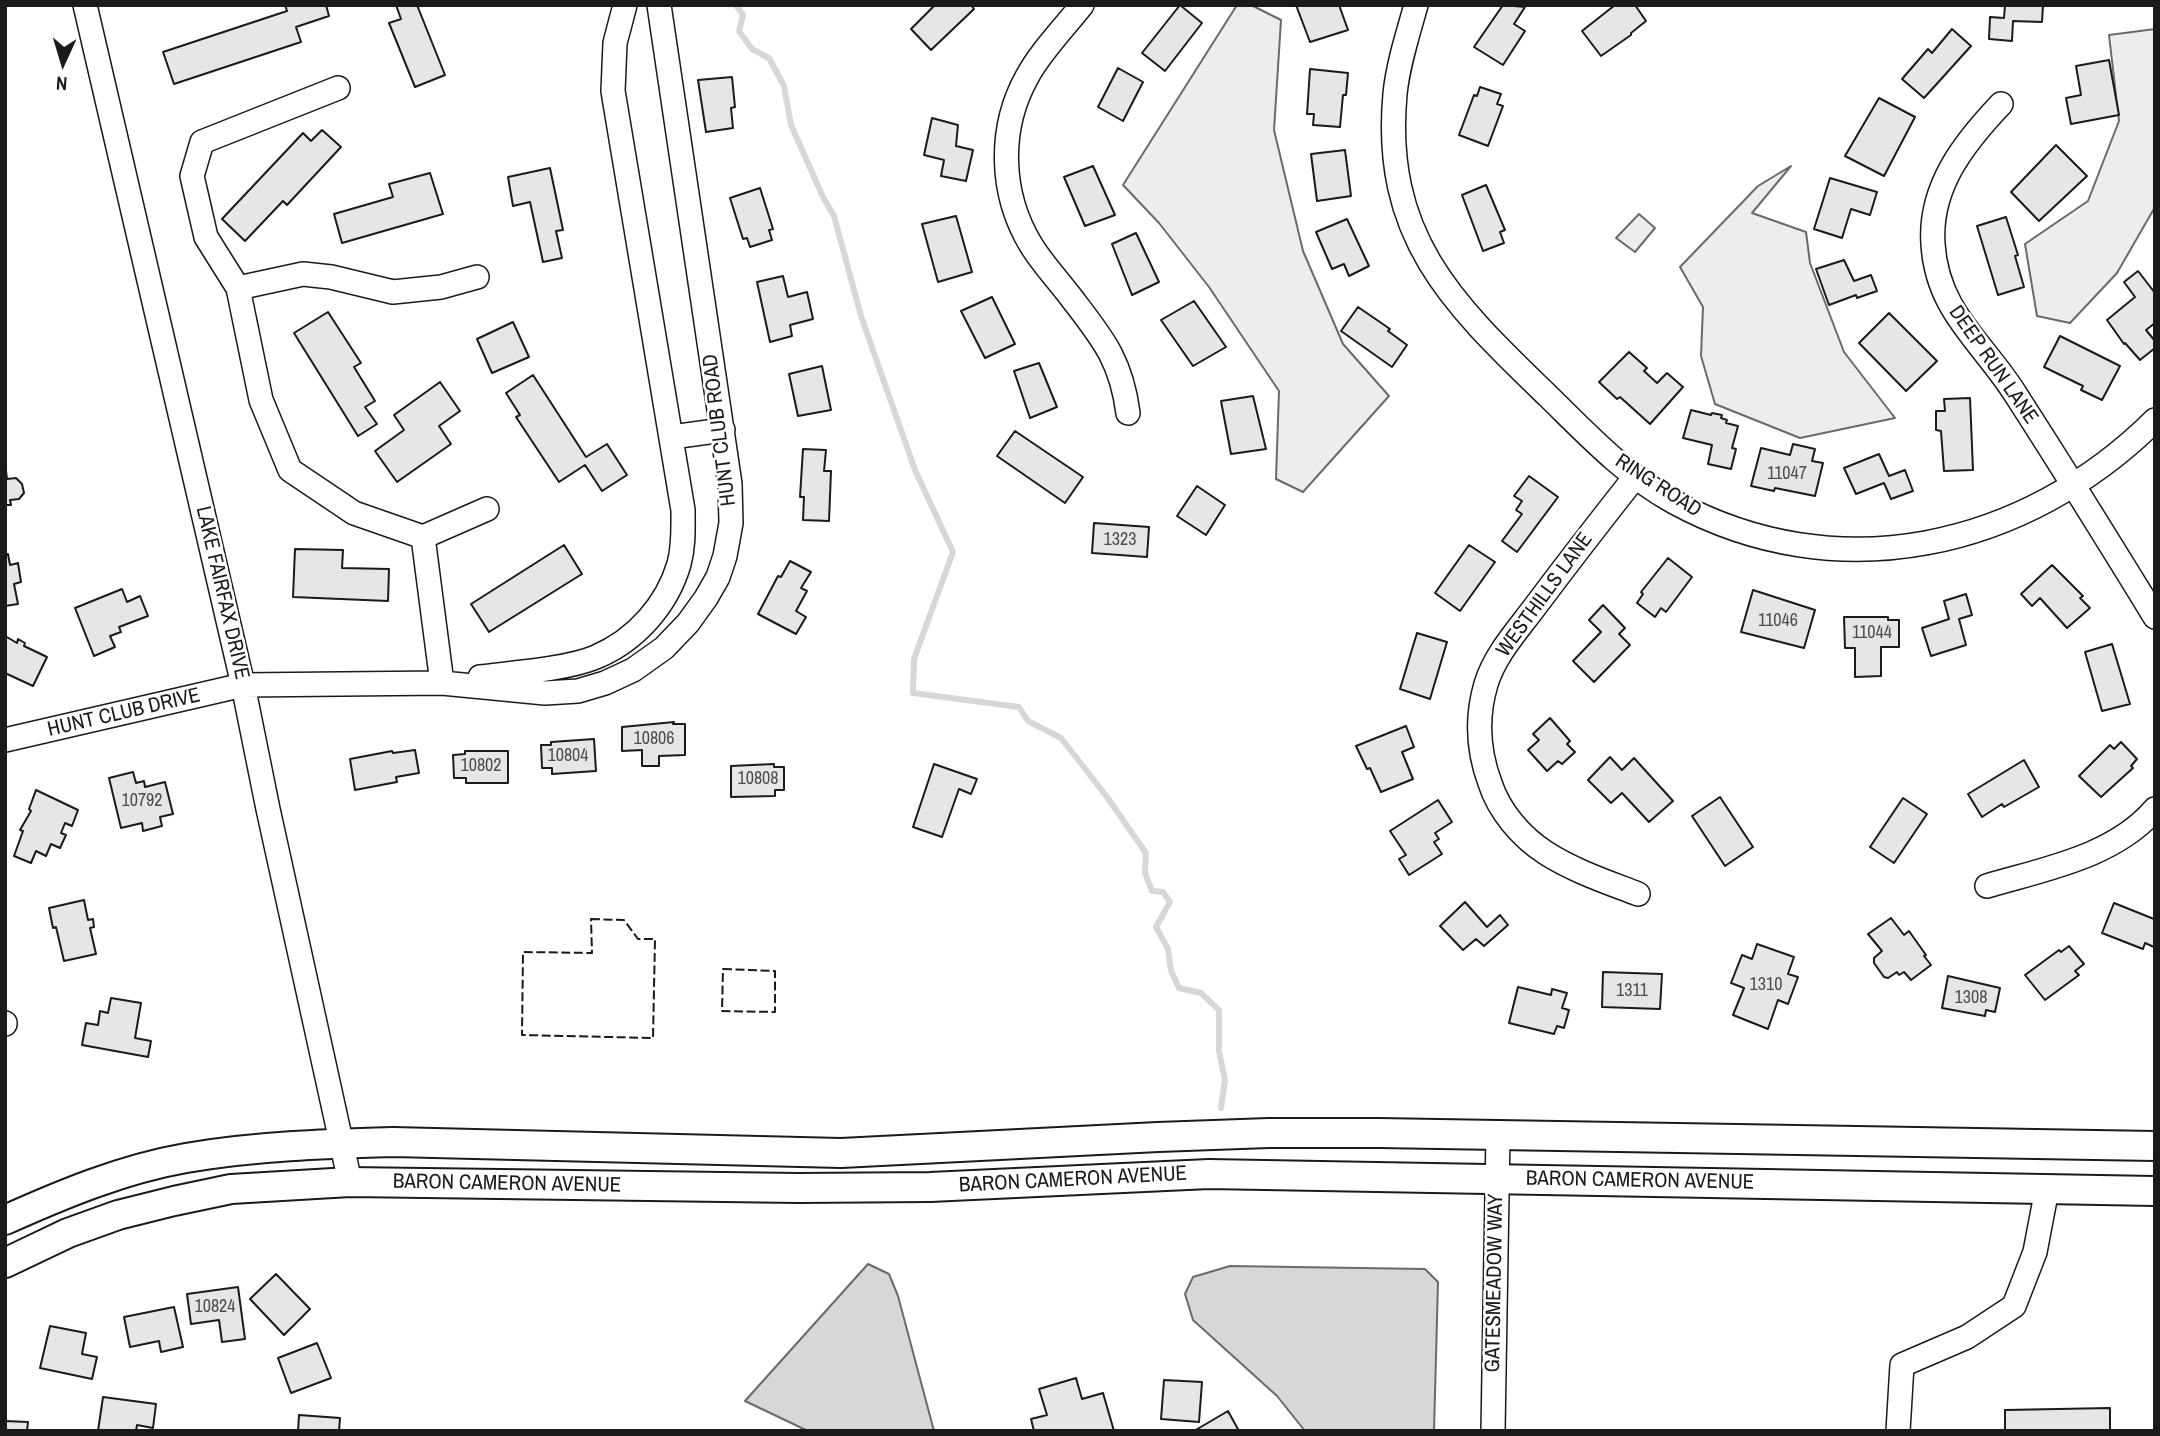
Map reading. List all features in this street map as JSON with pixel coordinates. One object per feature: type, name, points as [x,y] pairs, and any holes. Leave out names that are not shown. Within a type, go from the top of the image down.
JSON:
[{"type":"main road","name":"BARON CAMERON AVENUE","points":[[5,1220],[69,1192],[130,1172],[186,1158],[302,1144],[393,1142],[841,1153],[1269,1133],[1498,1134],[2155,1146]]},
{"type":"main road","name":"BARON CAMERON AVENUE","points":[[5,1263],[68,1233],[118,1215],[174,1201],[230,1189],[350,1182],[798,1188],[930,1187],[1209,1174],[2155,1191]]},
{"type":"street","name":"LAKE FAIRFAX DRIVE","points":[[85,5],[243,685],[350,1182]]},
{"type":"street","name":"HUNT CLUB ROAD","points":[[442,682],[558,666],[595,658],[625,641],[649,620],[672,582],[680,562],[683,510],[613,91],[615,43],[625,5]]},
{"type":"street","name":"HUNT CLUB ROAD","points":[[243,685],[442,682],[545,693],[578,691],[605,683],[633,670],[664,648],[688,623],[706,598],[718,577],[725,556],[731,523],[730,484],[659,5]]},
{"type":"street","points":[[1082,5],[1042,55],[1027,77],[1015,103],[1007,132],[1009,192],[1018,220],[1032,246],[1105,342],[1117,363],[1125,385],[1128,413]]},
{"type":"street","name":"RING ROAD","points":[[1416,5],[1395,92],[1393,133],[1400,184],[1420,246],[1438,278],[1485,335],[1594,441],[1635,477],[1696,513],[1746,534],[1790,544],[1832,550],[1912,547],[1954,538],[1994,525],[2031,508],[2074,484],[2132,443],[2155,421]]},
{"type":"street","points":[[338,88],[202,142],[192,176],[206,237],[238,288],[261,400],[290,470],[354,513],[423,537],[487,509]]},
{"type":"street","name":"DEEP RUN LANE","points":[[2000,104],[1960,153],[1941,188],[1934,215],[1936,270],[1957,319],[2003,374],[2155,617]]},
{"type":"street","points":[[238,288],[303,274],[331,276],[393,292],[441,287],[477,277]]},
{"type":"street","points":[[672,437],[723,429]]},
{"type":"street","name":"WESTHILLS LANE","points":[[1635,477],[1498,657],[1480,708],[1479,737],[1483,765],[1492,791],[1506,816],[1524,835],[1544,852],[1568,865],[1638,894]]},
{"type":"street","points":[[423,537],[442,682]]},
{"type":"street","name":"HUNT CLUB DRIVE","points":[[5,740],[243,685]]},
{"type":"street","points":[[1987,886],[2106,847],[2152,819]]},
{"type":"street","name":"GATESMEADOW WAY","points":[[1493,1431],[1498,1134]]},
{"type":"street","points":[[1898,1431],[1902,1366],[1967,1337],[2014,1306],[2035,1252],[2047,1189]]},
{"type":"shaded area","points":[[1237,5],[1251,5],[1281,20],[1274,130],[1303,251],[1343,344],[1389,396],[1303,492],[1276,479],[1279,391],[1209,287],[1159,223],[1123,185]]},
{"type":"shaded area","points":[[2155,29],[2155,207],[2117,273],[2070,323],[2037,316],[2025,244],[2088,201],[2119,121],[2109,35]]},
{"type":"shaded area","points":[[1791,166],[1752,213],[1806,232],[1810,263],[1844,352],[1895,418],[1800,438],[1715,404],[1701,356],[1703,307],[1680,267],[1758,186]]},
{"type":"shaded area","points":[[1639,214],[1655,228],[1635,252],[1616,238]]},
{"type":"shaded area","points":[[868,1264],[889,1274],[898,1296],[934,1431],[808,1431],[745,1401]]},
{"type":"shaded area","points":[[1230,1266],[1425,1269],[1438,1282],[1434,1431],[1305,1431],[1277,1396],[1193,1320],[1185,1294],[1193,1277]]},
{"type":"building","points":[[285,5],[326,5],[329,16],[296,27],[301,42],[174,84],[163,52],[287,11]]},
{"type":"building","points":[[396,5],[417,5],[445,75],[415,87],[389,23],[401,19]]},
{"type":"building","points":[[935,5],[971,5],[974,9],[931,50],[911,29]]},
{"type":"building","points":[[1180,5],[1202,23],[1165,71],[1142,53]]},
{"type":"building","points":[[1296,5],[1339,5],[1348,30],[1310,42]]},
{"type":"building","points":[[1503,5],[1525,7],[1514,24],[1525,31],[1503,65],[1474,47]]},
{"type":"building","points":[[1615,5],[1635,5],[1646,21],[1601,56],[1582,31]]},
{"type":"building","points":[[2005,5],[2043,5],[2042,22],[2013,21],[2012,41],[1989,39],[1990,17],[2004,18]]},
{"type":"building","points":[[1952,29],[1971,46],[1924,98],[1902,79],[1928,49],[1932,53]]},
{"type":"building","points":[[2109,60],[2119,115],[2071,124],[2066,98],[2081,95],[2076,66]]},
{"type":"building","points":[[1118,68],[1143,82],[1123,121],[1098,107]]},
{"type":"building","points":[[1310,69],[1348,73],[1340,127],[1313,125],[1314,114],[1307,114]]},
{"type":"building","points":[[732,77],[735,107],[731,108],[733,128],[706,132],[698,80]]},
{"type":"building","points":[[1480,87],[1501,94],[1497,104],[1503,106],[1488,146],[1459,135],[1474,95],[1477,96]]},
{"type":"building","points":[[1879,98],[1915,117],[1884,176],[1845,156]]},
{"type":"building","points":[[932,118],[958,125],[956,146],[973,150],[966,181],[941,176],[944,160],[924,155]]},
{"type":"building","points":[[322,130],[341,147],[287,205],[283,201],[245,241],[222,219],[303,133],[311,141]]},
{"type":"building","points":[[2056,145],[2087,176],[2039,221],[2011,192]]},
{"type":"building","points":[[1345,150],[1351,196],[1317,201],[1311,154]]},
{"type":"building","points":[[1093,166],[1115,215],[1085,226],[1064,177]]},
{"type":"building","points":[[550,168],[563,230],[556,231],[562,258],[543,262],[530,202],[513,206],[508,177]]},
{"type":"building","points":[[430,173],[443,214],[342,243],[334,214],[393,197],[389,184]]},
{"type":"building","points":[[1830,178],[1877,192],[1870,215],[1851,209],[1842,238],[1814,229]]},
{"type":"building","points":[[1486,185],[1505,230],[1500,232],[1504,243],[1483,251],[1462,195]]},
{"type":"building","points":[[760,188],[773,229],[769,230],[772,240],[750,247],[747,238],[743,239],[730,198]]},
{"type":"building","points":[[956,216],[972,272],[938,282],[922,224]]},
{"type":"building","points":[[2006,217],[2018,255],[2015,256],[2024,287],[1998,295],[1977,226]]},
{"type":"building","points":[[1347,219],[1369,266],[1349,276],[1344,264],[1332,269],[1316,232]]},
{"type":"building","points":[[1136,233],[1159,282],[1132,295],[1112,244]]},
{"type":"building","points":[[1844,260],[1854,281],[1871,275],[1877,291],[1829,305],[1816,269]]},
{"type":"building","points":[[2138,271],[2155,293],[2155,323],[2146,330],[2155,341],[2155,348],[2140,360],[2124,344],[2107,320],[2135,297],[2124,282]]},
{"type":"building","points":[[783,276],[788,297],[807,292],[813,319],[790,325],[792,336],[770,342],[757,282]]},
{"type":"building","points":[[992,297],[1015,344],[985,358],[961,311]]},
{"type":"building","points":[[1194,301],[1226,347],[1193,366],[1161,320]]},
{"type":"building","points":[[1358,307],[1390,329],[1388,331],[1407,345],[1392,367],[1341,331]]},
{"type":"building","points":[[328,312],[361,363],[354,367],[375,401],[365,407],[377,424],[358,436],[294,333]]},
{"type":"building","points":[[1889,313],[1937,361],[1906,391],[1859,343]]},
{"type":"building","points":[[513,322],[529,357],[492,373],[477,339]]},
{"type":"building","points":[[2060,336],[2120,366],[2102,400],[2081,390],[2083,386],[2044,367]]},
{"type":"building","points":[[1629,352],[1647,368],[1644,371],[1657,383],[1667,373],[1683,387],[1650,424],[1599,382]]},
{"type":"building","points":[[1039,363],[1057,407],[1030,418],[1014,371]]},
{"type":"building","points":[[822,366],[831,410],[798,416],[789,374]]},
{"type":"building","points":[[533,375],[586,457],[607,444],[627,475],[602,491],[585,465],[559,482],[516,417],[520,415],[506,393]]},
{"type":"building","points":[[440,382],[460,411],[439,426],[451,444],[397,482],[375,451],[404,430],[394,415]]},
{"type":"building","points":[[1253,396],[1266,449],[1231,454],[1221,401]]},
{"type":"building","points":[[1970,398],[1973,470],[1944,471],[1941,431],[1936,430],[1936,411],[1945,411],[1944,399]]},
{"type":"building","points":[[1691,410],[1722,415],[1721,418],[1727,420],[1726,423],[1738,426],[1732,448],[1736,449],[1731,469],[1708,464],[1712,445],[1683,438]]},
{"type":"building","points":[[1015,431],[1083,477],[1065,503],[997,456]]},
{"type":"building","points":[[1793,444],[1815,449],[1812,461],[1823,463],[1815,496],[1751,486],[1761,448],[1790,455]]},
{"type":"building","points":[[803,449],[826,450],[824,471],[831,471],[829,521],[803,520],[804,497],[800,497]]},
{"type":"building","points":[[1879,454],[1889,476],[1905,470],[1913,491],[1891,499],[1884,483],[1856,494],[1844,468]]},
{"type":"building","points":[[5,462],[7,479],[16,478],[22,484],[24,493],[19,499],[10,500],[11,505],[5,505]]},
{"type":"building","points":[[1529,476],[1558,497],[1517,552],[1502,541],[1522,514],[1516,510],[1522,501],[1514,496]]},
{"type":"building","points":[[1197,486],[1225,505],[1206,535],[1177,516]]},
{"type":"building","points":[[1094,523],[1149,527],[1147,557],[1092,553]]},
{"type":"building","points":[[564,545],[582,574],[489,632],[471,604]]},
{"type":"building","points":[[1469,545],[1495,562],[1460,611],[1435,593]]},
{"type":"building","points":[[295,549],[343,550],[342,568],[389,569],[388,601],[293,597]]},
{"type":"building","points":[[8,554],[10,565],[18,563],[21,582],[14,584],[18,604],[5,606],[5,555]]},
{"type":"building","points":[[1668,558],[1692,577],[1666,612],[1661,608],[1655,617],[1637,603],[1643,594],[1641,592]]},
{"type":"building","points":[[790,561],[811,572],[801,588],[807,591],[796,611],[806,617],[796,634],[758,614],[778,576],[781,577]]},
{"type":"building","points":[[2052,565],[2083,596],[2080,598],[2090,608],[2067,628],[2040,598],[2032,606],[2021,594]]},
{"type":"building","points":[[122,589],[127,602],[140,596],[148,616],[119,627],[121,632],[110,636],[115,647],[94,656],[75,608]]},
{"type":"building","points":[[1753,590],[1815,610],[1804,648],[1741,632]]},
{"type":"building","points":[[1966,594],[1972,615],[1959,619],[1966,645],[1931,656],[1922,628],[1949,619],[1944,601]]},
{"type":"building","points":[[1603,605],[1625,628],[1619,634],[1630,645],[1594,682],[1573,661],[1601,632],[1589,620]]},
{"type":"building","points":[[1844,617],[1888,617],[1888,620],[1899,620],[1899,647],[1881,647],[1881,676],[1855,677],[1855,648],[1845,648]]},
{"type":"building","points":[[1417,633],[1447,642],[1430,699],[1400,689]]},
{"type":"building","points":[[5,636],[17,643],[18,639],[25,643],[24,646],[47,657],[33,686],[5,673]]},
{"type":"building","points":[[2112,644],[2130,704],[2102,711],[2085,652]]},
{"type":"building","points":[[1550,718],[1570,741],[1567,744],[1575,752],[1562,764],[1558,761],[1547,771],[1528,750],[1539,740],[1533,734]]},
{"type":"building","points":[[674,722],[673,724],[685,724],[685,755],[659,756],[659,766],[642,766],[642,750],[622,751],[622,727]]},
{"type":"building","points":[[1406,726],[1414,747],[1402,752],[1413,779],[1381,792],[1356,746]]},
{"type":"building","points":[[594,739],[596,771],[552,774],[552,768],[542,768],[541,745]]},
{"type":"building","points":[[2121,742],[2137,759],[2131,766],[2133,768],[2101,797],[2079,776],[2110,745],[2114,749]]},
{"type":"building","points":[[415,750],[419,773],[396,777],[397,782],[355,790],[350,759],[392,751]]},
{"type":"building","points":[[465,751],[508,751],[508,783],[466,783],[466,778],[454,778],[453,755],[465,754]]},
{"type":"building","points":[[1610,757],[1622,770],[1634,758],[1673,801],[1649,822],[1622,793],[1611,803],[1588,780]]},
{"type":"building","points":[[2024,760],[2039,787],[2004,807],[2002,804],[1982,817],[1968,794]]},
{"type":"building","points":[[774,764],[774,767],[784,767],[784,790],[775,790],[775,796],[731,797],[731,766]]},
{"type":"building","points":[[934,764],[977,779],[971,794],[959,789],[942,837],[913,827]]},
{"type":"building","points":[[133,772],[136,783],[144,781],[145,787],[165,782],[173,814],[160,817],[162,826],[143,831],[142,823],[121,828],[109,778]]},
{"type":"building","points":[[36,790],[78,810],[72,826],[65,823],[61,833],[66,835],[60,848],[51,844],[46,856],[36,851],[31,863],[14,856],[23,831],[20,830],[31,811],[29,809]]},
{"type":"building","points":[[1720,797],[1753,847],[1725,866],[1692,816]]},
{"type":"building","points":[[1903,798],[1927,814],[1894,863],[1870,847]]},
{"type":"building","points":[[1438,800],[1452,822],[1435,833],[1439,839],[1434,842],[1442,854],[1409,875],[1399,859],[1406,855],[1390,831]]},
{"type":"building","points":[[84,900],[88,920],[93,919],[94,927],[90,928],[96,954],[64,961],[49,908]]},
{"type":"building","points":[[1465,902],[1487,927],[1500,915],[1508,925],[1484,946],[1476,939],[1463,950],[1440,926]]},
{"type":"building","points":[[2114,903],[2154,919],[2154,947],[2145,943],[2143,949],[2102,933]]},
{"type":"building","points":[[1891,918],[1904,935],[1909,931],[1931,965],[1911,980],[1904,972],[1884,977],[1874,963],[1874,958],[1882,951],[1868,934]]},
{"type":"building","points":[[1757,944],[1794,957],[1788,974],[1798,977],[1788,1004],[1778,1000],[1768,1029],[1733,1015],[1744,988],[1731,983],[1742,955],[1752,959]]},
{"type":"building","points":[[2069,946],[2084,964],[2075,971],[2079,975],[2045,1000],[2025,975],[2059,950],[2061,952]]},
{"type":"building","points":[[1603,972],[1662,974],[1660,1009],[1602,1007]]},
{"type":"building","points":[[1948,976],[2000,988],[1995,1012],[1986,1010],[1985,1016],[1942,1008]]},
{"type":"building","points":[[1518,987],[1551,995],[1552,989],[1567,993],[1562,1008],[1569,1010],[1564,1028],[1557,1026],[1554,1034],[1509,1023]]},
{"type":"building","points":[[111,998],[141,1003],[135,1038],[151,1041],[148,1057],[82,1045],[86,1023],[98,1025],[100,1011],[108,1013]]},
{"type":"building","points":[[276,1274],[310,1309],[284,1335],[250,1299]]},
{"type":"building","points":[[238,1287],[245,1339],[222,1342],[219,1320],[191,1324],[187,1294]]},
{"type":"building","points":[[174,1307],[183,1347],[161,1352],[159,1341],[130,1347],[124,1317]]},
{"type":"building","points":[[50,1326],[86,1333],[82,1354],[97,1357],[92,1379],[40,1368]]},
{"type":"building","points":[[317,1343],[331,1378],[291,1393],[278,1358]]},
{"type":"building","points":[[1076,1378],[1082,1399],[1103,1393],[1114,1431],[1034,1431],[1031,1419],[1047,1415],[1039,1389]]},
{"type":"building","points":[[1164,1380],[1202,1382],[1199,1422],[1161,1419]]},
{"type":"building","points":[[103,1397],[156,1404],[153,1428],[137,1425],[136,1431],[98,1431]]},
{"type":"building","points":[[2110,1408],[2110,1431],[2005,1431],[2005,1410]]},
{"type":"building","points":[[1228,1411],[1239,1431],[1194,1431]]},
{"type":"building","points":[[299,1415],[340,1418],[339,1431],[298,1431]]},
{"type":"building","points":[[5,1421],[28,1422],[27,1431],[5,1431]]},
{"type":"waterway","points":[[736,5],[743,15],[739,31],[752,49],[769,58],[784,86],[791,125],[834,216],[861,316],[915,470],[953,552],[914,659],[913,693],[1019,707],[1028,721],[1061,738],[1107,797],[1146,853],[1145,873],[1152,891],[1163,892],[1170,902],[1156,927],[1168,949],[1171,971],[1179,988],[1201,993],[1219,1010],[1219,1051],[1225,1080],[1221,1108]]},
{"type":"fence","points":[[591,919],[624,920],[638,939],[655,939],[653,1038],[522,1035],[523,952],[592,953],[591,919]]},
{"type":"fence","points":[[723,969],[775,971],[775,1012],[722,1011],[723,969]]}]
